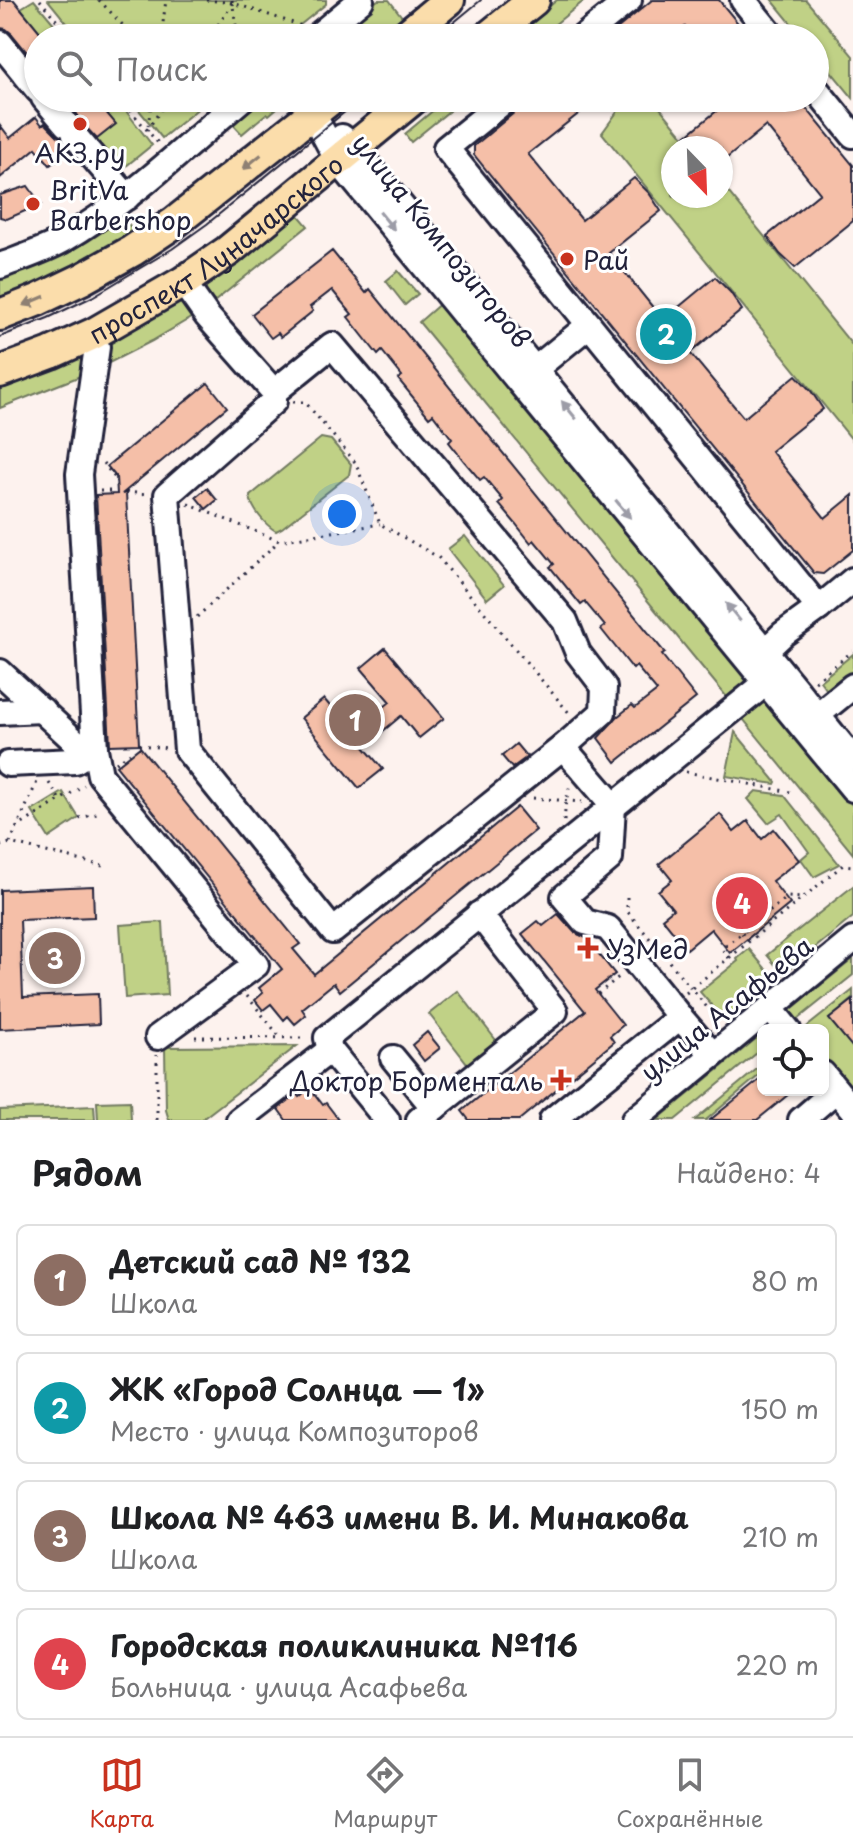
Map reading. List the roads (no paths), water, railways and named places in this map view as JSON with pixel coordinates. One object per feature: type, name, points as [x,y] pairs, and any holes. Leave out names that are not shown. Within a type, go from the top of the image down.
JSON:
[{"type":"main road","points":[[420,24],[449,0]]},
{"type":"main road","points":[[504,24],[534,0]]},
{"type":"main road","name":"проспект Луначарского","points":[[0,315],[82,279],[132,251],[174,223],[314,112]]},
{"type":"main road","name":"проспект Луначарского","points":[[0,372],[93,334],[183,282],[228,251],[397,112]]},
{"type":"street","points":[[599,24],[629,0]]},
{"type":"street","points":[[743,0],[763,24]]},
{"type":"street","points":[[324,24],[355,2]]},
{"type":"street","points":[[0,43],[24,73]]},
{"type":"street","points":[[829,105],[853,135]]},
{"type":"street","points":[[55,112],[127,197]]},
{"type":"street","points":[[0,266],[61,241],[127,197],[227,112]]},
{"type":"street","name":"улица Композиторов","points":[[325,112],[346,154],[809,721],[853,789]]},
{"type":"street","points":[[491,112],[446,148],[819,608]]},
{"type":"street","points":[[183,282],[207,316],[274,396]]},
{"type":"street","points":[[527,375],[589,325]]},
{"type":"street","points":[[93,334],[97,347],[76,475],[95,749],[100,775],[256,965],[158,1037]]},
{"type":"street","points":[[332,345],[565,621],[578,653],[604,687],[603,712],[583,729],[569,754],[501,796],[333,931],[187,750],[167,495],[274,396],[332,345]]},
{"type":"street","name":"улица Композиторов","points":[[527,375],[765,651],[773,677]]},
{"type":"street","points":[[765,651],[853,580]]},
{"type":"street","points":[[0,672],[80,746],[95,749]]},
{"type":"street","points":[[245,1118],[479,914],[773,677]]},
{"type":"street","points":[[809,721],[853,686]]},
{"type":"street","points":[[0,712],[42,710]]},
{"type":"street","name":"улица Композиторов","points":[[809,721],[853,759]]},
{"type":"street","points":[[8,764],[75,761],[95,749]]},
{"type":"street","points":[[569,754],[613,805],[610,858],[564,897],[585,922],[608,928],[713,1055]]},
{"type":"street","points":[[393,1058],[427,1114],[555,1011],[479,914]]},
{"type":"street","name":"улица Асафьева","points":[[634,1120],[853,940]]},
{"type":"street","points":[[770,1008],[783,1024]]},
{"type":"street","points":[[552,1120],[675,1011]]},
{"type":"street","points":[[328,1044],[387,1120]]},
{"type":"street","points":[[801,1120],[842,1093]]},
{"type":"tram line","points":[[452,24],[481,0]]},
{"type":"tram line","points":[[0,337],[92,297],[172,249],[345,112]]},
{"type":"place","name":"АКЗ.ру","points":[[80,124]]},
{"type":"place","name":"BritVa Barbershop","points":[[33,204]]},
{"type":"place","name":"Рай","points":[[567,259]]},
{"type":"place","name":"ЖК «Город Солнца — 1»","points":[[666,334]]},
{"type":"place","name":"Детский сад № 132","points":[[355,720]]},
{"type":"place","name":"Городская поликлиника №116","points":[[742,903]]},
{"type":"place","name":"УзМед","points":[[588,948]]},
{"type":"place","name":"Школа № 463 имени В. И. Минакова","points":[[55,958]]},
{"type":"place","name":"Доктор Борменталь","points":[[561,1080]]}]
